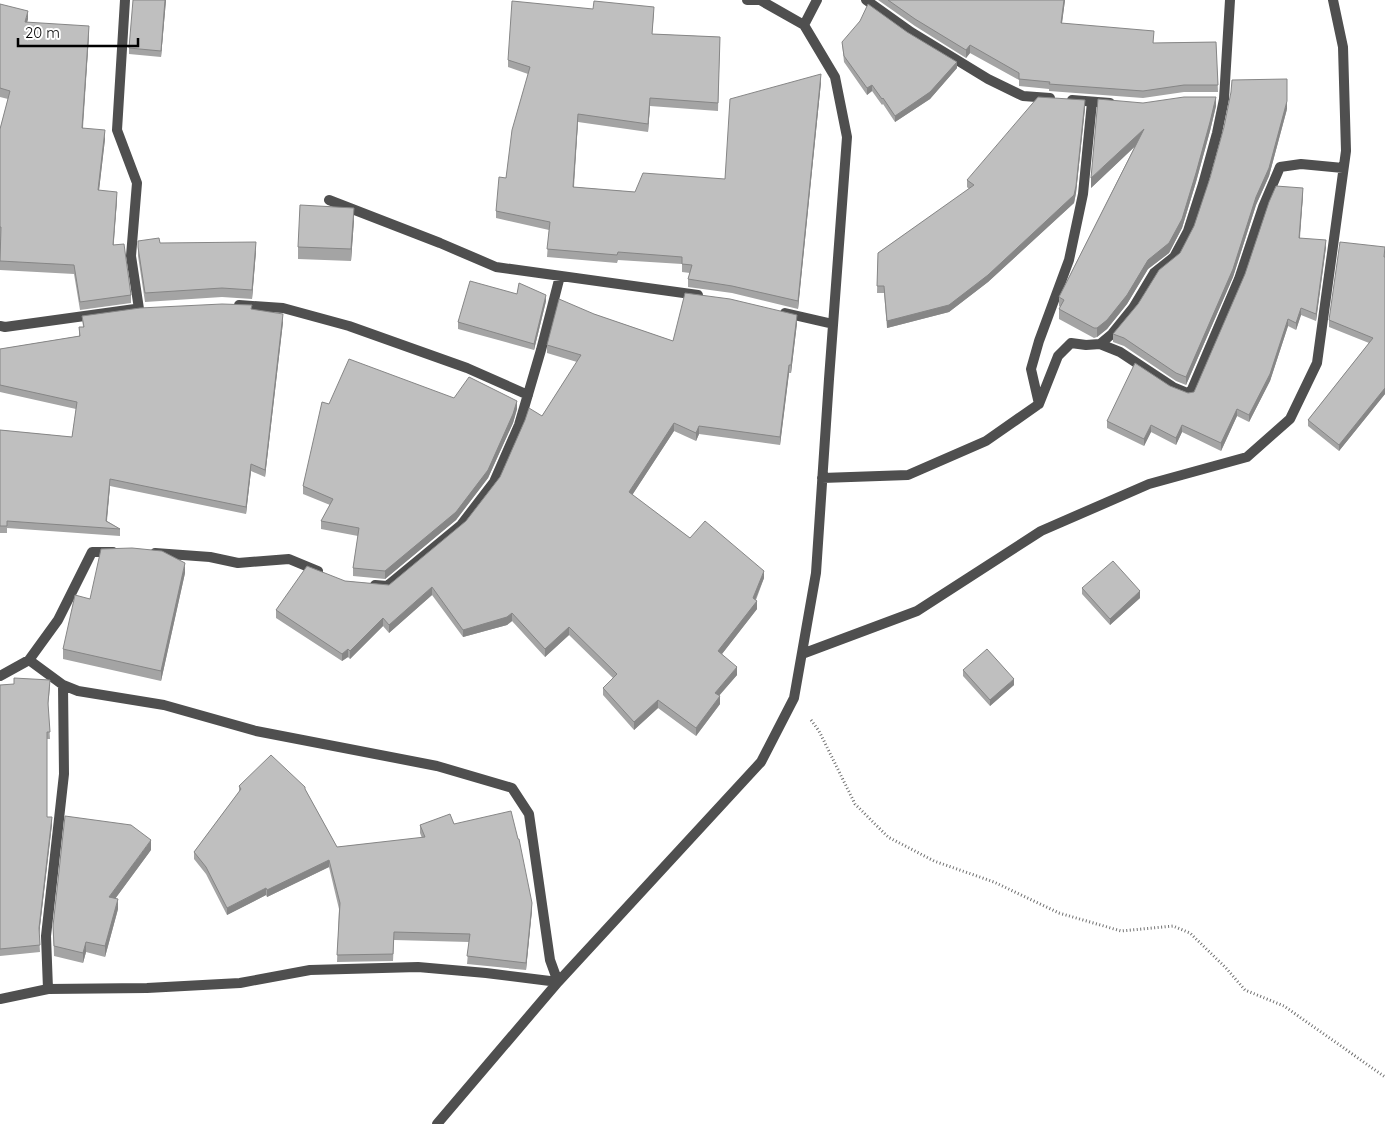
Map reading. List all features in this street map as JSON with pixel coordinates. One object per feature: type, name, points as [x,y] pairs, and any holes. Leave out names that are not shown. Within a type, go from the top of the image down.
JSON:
[{"type":"street","points":[[0,326],[5,327],[144,309],[131,256],[137,184],[117,130],[125,0]]},
{"type":"street","points":[[438,1124],[558,982],[761,762],[794,698],[816,573],[847,137],[835,77],[804,25],[760,0],[747,0]]},
{"type":"street","points":[[804,25],[817,0]]},
{"type":"street","points":[[866,0],[911,32],[988,79],[1023,96],[1118,104]]},
{"type":"street","points":[[1100,344],[1112,334],[1133,308],[1154,273],[1174,257],[1188,231],[1217,133],[1230,0]]},
{"type":"street","points":[[802,654],[917,611],[1050,527],[1149,484],[1247,457],[1290,419],[1317,363],[1346,151],[1344,47],[1333,0]]},
{"type":"street","points":[[1039,404],[1031,369],[1039,341],[1069,260],[1083,194],[1092,102]]},
{"type":"street","points":[[822,478],[908,475],[986,441],[1039,404],[1058,356],[1070,343],[1100,344],[1120,352],[1174,387],[1190,394],[1239,279],[1262,207],[1280,167],[1301,164],[1343,168]]},
{"type":"street","points":[[329,200],[496,267],[712,297]]},
{"type":"street","points":[[362,584],[387,586],[461,525],[494,482],[519,425],[560,276]]},
{"type":"street","points":[[231,305],[283,308],[349,326],[467,368],[528,395]]},
{"type":"street","points":[[777,311],[833,324]]},
{"type":"street","points":[[0,676],[29,660],[58,620],[92,552],[122,551]]},
{"type":"street","points":[[141,552],[210,557],[238,562],[289,560],[330,576]]},
{"type":"street","points":[[29,660],[63,685],[78,691],[164,705],[256,731],[437,766],[512,788],[529,814],[550,960],[558,982]]},
{"type":"street","points":[[48,989],[46,936],[64,774],[63,685]]},
{"type":"street","points":[[1,996],[48,989],[147,988],[240,983],[310,970],[409,967],[486,973],[558,982]]},
{"type":"path","points":[[794,698],[819,730],[855,804],[888,837],[934,861],[994,882],[1059,913],[1121,931],[1173,926],[1190,933],[1226,968],[1245,990],[1284,1006],[1385,1077]]},
{"type":"building","points":[[133,0],[165,0],[161,51],[129,48]]},
{"type":"building","points":[[888,0],[1064,0],[1061,23],[1154,31],[1153,43],[1216,42],[1218,85],[1184,85],[1143,91],[1049,84],[1050,82],[1019,79],[1019,73],[970,45],[966,50]]},
{"type":"building","points":[[512,1],[593,9],[594,1],[654,7],[652,34],[720,37],[718,103],[650,98],[648,124],[578,114],[573,187],[635,192],[643,173],[725,179],[730,99],[821,74],[798,301],[732,286],[688,279],[692,265],[682,264],[682,257],[618,252],[617,255],[547,249],[550,222],[496,211],[499,177],[506,178],[512,130],[530,67],[508,60]]},
{"type":"building","points":[[0,4],[28,11],[25,22],[89,26],[82,128],[105,130],[98,190],[117,192],[113,245],[124,244],[131,295],[80,302],[74,265],[0,261],[0,129],[10,91],[0,88]]},
{"type":"building","points":[[868,4],[907,32],[957,62],[930,92],[895,116],[872,85],[867,88],[844,56],[842,42],[860,21]]},
{"type":"building","points":[[1287,79],[1287,101],[1269,168],[1256,197],[1233,269],[1186,377],[1176,373],[1124,338],[1113,334],[1138,304],[1159,270],[1180,253],[1194,226],[1224,127],[1232,80]]},
{"type":"building","points":[[1038,97],[1085,100],[1074,195],[988,275],[949,305],[887,321],[884,286],[877,286],[878,253],[974,185],[967,180]]},
{"type":"building","points":[[1184,97],[1216,97],[1182,219],[1169,243],[1148,260],[1127,295],[1107,320],[1097,328],[1094,328],[1059,309],[1064,300],[1059,297],[1144,129],[1091,178],[1098,99],[1143,103]]},
{"type":"building","points":[[1276,186],[1303,188],[1299,238],[1326,240],[1316,314],[1301,308],[1296,323],[1288,319],[1270,374],[1249,415],[1237,409],[1221,443],[1182,425],[1176,438],[1151,425],[1144,439],[1107,421],[1135,363],[1170,386],[1188,393],[1194,392],[1245,274]]},
{"type":"building","points":[[300,205],[354,208],[351,249],[298,247]]},
{"type":"building","points":[[159,238],[160,243],[256,242],[252,290],[222,288],[145,293],[138,241]]},
{"type":"building","points":[[1340,242],[1385,247],[1385,388],[1339,445],[1308,420],[1373,338],[1329,320]]},
{"type":"building","points":[[470,281],[517,294],[519,283],[546,295],[534,344],[458,322]]},
{"type":"building","points":[[685,293],[730,299],[797,315],[780,437],[699,426],[696,433],[674,423],[629,492],[690,538],[705,521],[764,571],[753,598],[757,601],[718,651],[737,667],[715,693],[720,696],[696,728],[658,700],[634,722],[603,688],[617,674],[569,627],[545,649],[512,613],[507,617],[463,630],[432,587],[389,625],[383,618],[350,651],[348,649],[342,654],[276,610],[307,566],[345,581],[389,585],[466,521],[500,477],[529,408],[542,416],[581,355],[547,345],[559,299],[594,314],[673,341]]},
{"type":"building","points":[[222,304],[252,305],[251,309],[283,314],[265,470],[251,464],[246,507],[110,479],[106,521],[120,529],[7,521],[7,526],[0,526],[0,430],[72,437],[77,402],[0,385],[0,349],[80,336],[79,327],[84,327],[82,316],[140,308]]},
{"type":"building","points":[[349,359],[454,398],[469,377],[517,401],[488,470],[456,512],[385,571],[353,568],[359,528],[321,521],[333,499],[303,486],[322,402],[329,404]]},
{"type":"building","points":[[132,548],[162,551],[185,563],[161,671],[63,649],[75,595],[90,599],[101,549]]},
{"type":"building","points":[[1113,561],[1140,591],[1110,619],[1082,588]]},
{"type":"building","points":[[987,649],[1014,679],[990,700],[963,670]]},
{"type":"building","points":[[14,678],[50,680],[48,703],[50,732],[47,732],[47,817],[52,817],[39,928],[40,945],[0,949],[0,685],[14,684]]},
{"type":"building","points":[[271,755],[305,787],[337,847],[425,837],[420,825],[450,814],[454,824],[511,811],[519,839],[532,903],[526,963],[467,956],[470,934],[394,932],[393,954],[337,955],[340,903],[329,860],[227,908],[206,867],[194,852],[241,789],[239,786]]},
{"type":"building","points":[[65,816],[131,825],[151,840],[109,897],[118,899],[105,946],[86,942],[83,953],[54,946],[53,926]]}]
